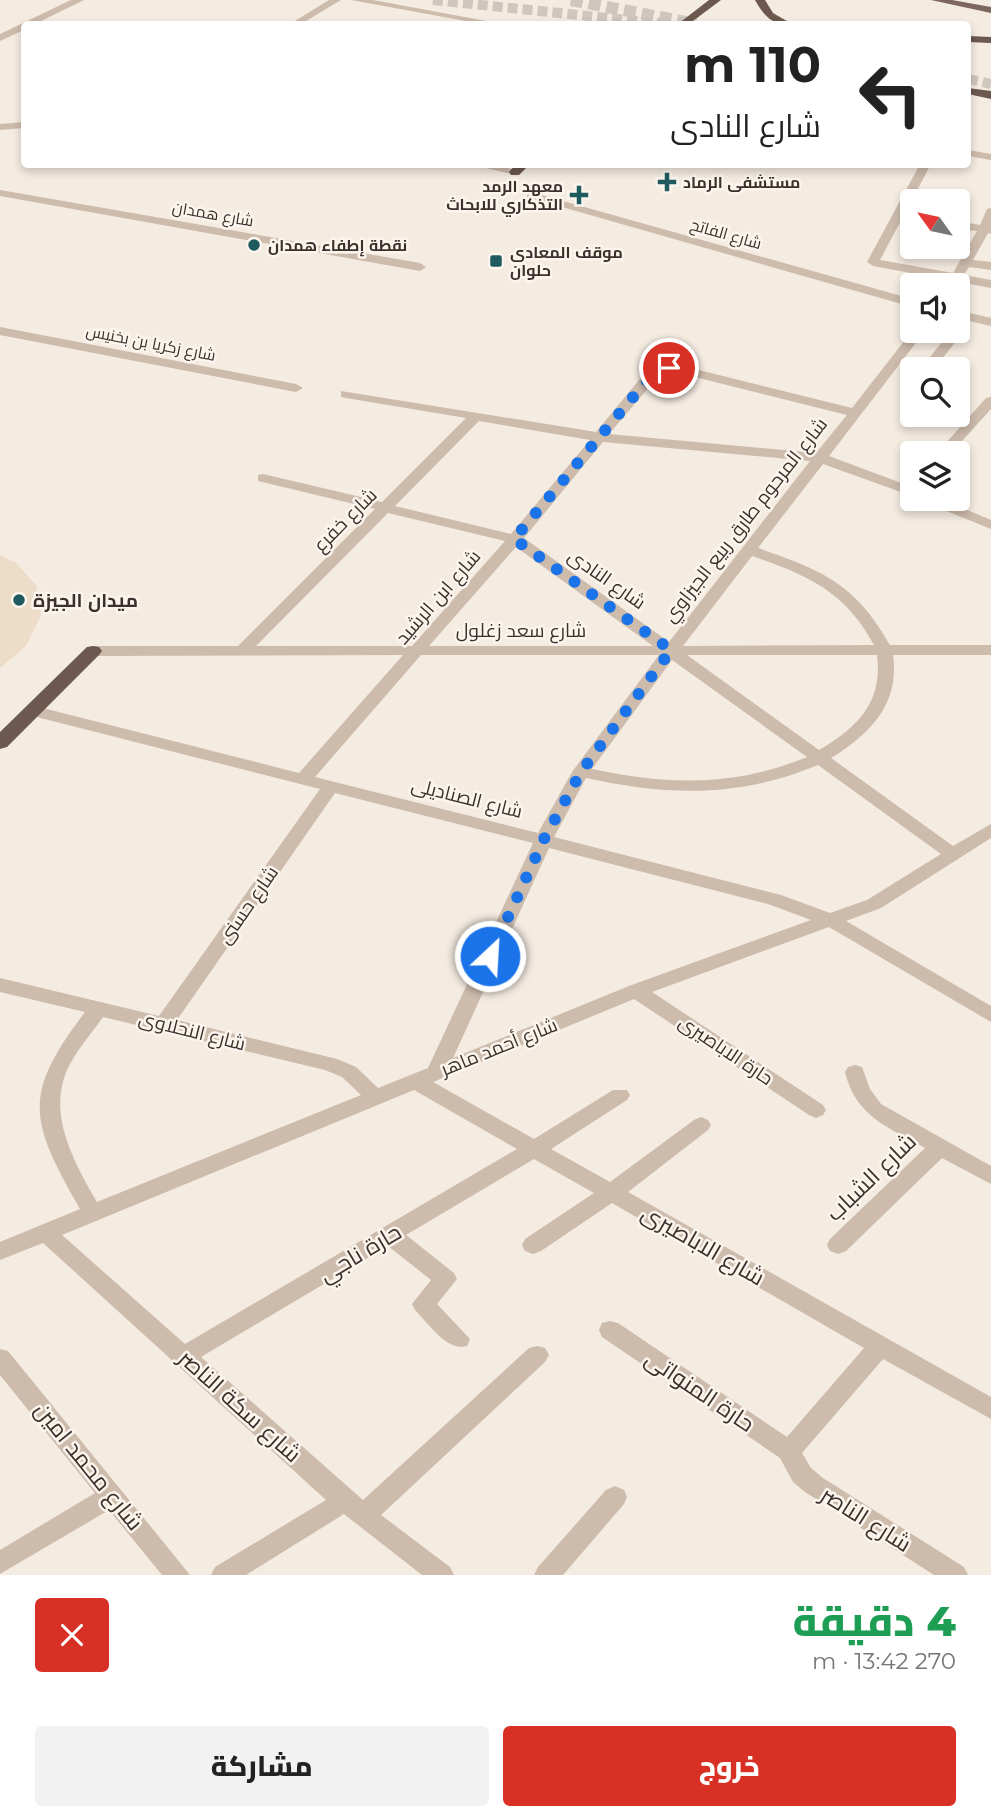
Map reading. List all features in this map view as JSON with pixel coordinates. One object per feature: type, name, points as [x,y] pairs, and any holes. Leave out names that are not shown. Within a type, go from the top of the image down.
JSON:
[{"type":"highway","points":[[687,21],[716,0]]},
{"type":"highway","points":[[760,0],[769,15],[781,21]]},
{"type":"highway","points":[[971,37],[991,34]]},
{"type":"highway","points":[[971,37],[991,40]]},
{"type":"highway","points":[[971,92],[991,95]]},
{"type":"highway","points":[[0,743],[93,651]]},
{"type":"main road","points":[[936,0],[991,10]]},
{"type":"street","points":[[34,21],[79,0]]},
{"type":"street","points":[[300,21],[336,0]]},
{"type":"street","points":[[356,0],[458,21]]},
{"type":"street","points":[[0,38],[21,28]]},
{"type":"street","points":[[0,127],[21,125]]},
{"type":"street","points":[[971,154],[991,157]]},
{"type":"street","points":[[916,189],[924,168]]},
{"type":"street","name":"شارع همدان","points":[[0,193],[421,267]]},
{"type":"street","name":"شارع الفاتح","points":[[531,195],[900,300]]},
{"type":"street","points":[[959,273],[988,229],[991,212]]},
{"type":"street","points":[[900,224],[873,262],[917,273]]},
{"type":"street","points":[[970,227],[988,229]]},
{"type":"street","points":[[965,263],[991,266]]},
{"type":"street","points":[[970,283],[991,284]]},
{"type":"street","points":[[970,317],[991,322]]},
{"type":"street","name":"شارع زكريا بن بخنيس","points":[[0,331],[296,388]]},
{"type":"street","name":"شارع المرحوم طارق ربيع الجيزاوي","points":[[436,1073],[544,839],[581,772],[671,650],[910,343]]},
{"type":"street","points":[[937,357],[948,343]]},
{"type":"street","name":"شارع ابن الرشيد","points":[[303,779],[514,539],[654,372],[669,368],[855,413]]},
{"type":"street","points":[[346,394],[474,418],[599,437],[820,458],[900,486]]},
{"type":"street","points":[[955,441],[991,401]]},
{"type":"street","name":"شارع خفرع","points":[[243,650],[474,418]]},
{"type":"street","name":"شارع النادى","points":[[262,478],[514,539],[953,854]]},
{"type":"street","points":[[958,511],[991,525]]},
{"type":"street","points":[[581,772],[629,783],[680,787],[778,775],[819,759],[854,736],[878,709],[888,680],[886,650],[868,618],[838,590],[797,567],[748,550]]},
{"type":"street","name":"شارع سعد زغلول","points":[[93,651],[991,650]]},
{"type":"street","name":"شارع الصناديلى","points":[[31,710],[774,899],[832,921],[991,1015]]},
{"type":"street","name":"شارع حسنى","points":[[164,1024],[331,786]]},
{"type":"street","name":"شارع أحمد ماهر","points":[[0,1251],[636,991],[752,946],[832,921],[874,904],[991,830]]},
{"type":"street","name":"شارع النحلاوى","points":[[0,985],[330,1064],[349,1072],[375,1097]]},
{"type":"street","name":"حارة الاباصيرى","points":[[636,991],[816,1110]]},
{"type":"street","points":[[92,1212],[65,1161],[53,1125],[50,1092],[63,1061],[99,1008]]},
{"type":"street","points":[[855,1072],[860,1091],[874,1109],[988,1171]]},
{"type":"street","name":"شارع الاباصيرى","points":[[415,1081],[991,1409]]},
{"type":"street","name":"حارة ناجي","points":[[185,1355],[534,1149],[620,1095]]},
{"type":"street","points":[[533,1245],[611,1193],[701,1125]]},
{"type":"street","name":"شارع الشباب","points":[[838,1245],[940,1147]]},
{"type":"street","name":"شارع سكة الناصر","points":[[44,1231],[354,1508],[441,1575]]},
{"type":"street","points":[[390,1235],[446,1279],[423,1304],[459,1339]]},
{"type":"street","name":"حارة المنواتى","points":[[610,1330],[789,1451]]},
{"type":"street","points":[[789,1451],[880,1346]]},
{"type":"street","points":[[224,1575],[354,1508],[537,1355]]},
{"type":"street","name":"شارع محمد امين","points":[[0,1358],[177,1575]]},
{"type":"street","name":"شارع الناصر","points":[[789,1451],[802,1475],[814,1485],[955,1575]]},
{"type":"street","points":[[0,1563],[112,1495]]},
{"type":"street","points":[[548,1575],[615,1497]]},
{"type":"shaded area","name":"ميدان الجيزة","points":[[0,555],[16,563],[36,585],[41,615],[26,646],[0,668]]},
{"type":"tunnel","points":[[433,0],[637,21]]},
{"type":"tunnel","points":[[571,0],[680,21]]},
{"type":"tunnel","points":[[971,80],[991,84]]},
{"type":"place","name":"مستشفى الرماد","points":[[667,182]]},
{"type":"place","name":"معهد الرمد التذكاري للابحاث","points":[[579,195]]},
{"type":"place","name":"نقطة إطفاء همدان","points":[[254,245]]},
{"type":"place","name":"موقف المعادى حلوان","points":[[496,261]]},
{"type":"place","name":"ميدان الجيزة","points":[[19,600]]},
{"type":"route","points":[[490,956],[544,839],[581,772],[671,650],[514,539],[654,372],[660,368],[669,368]]}]
